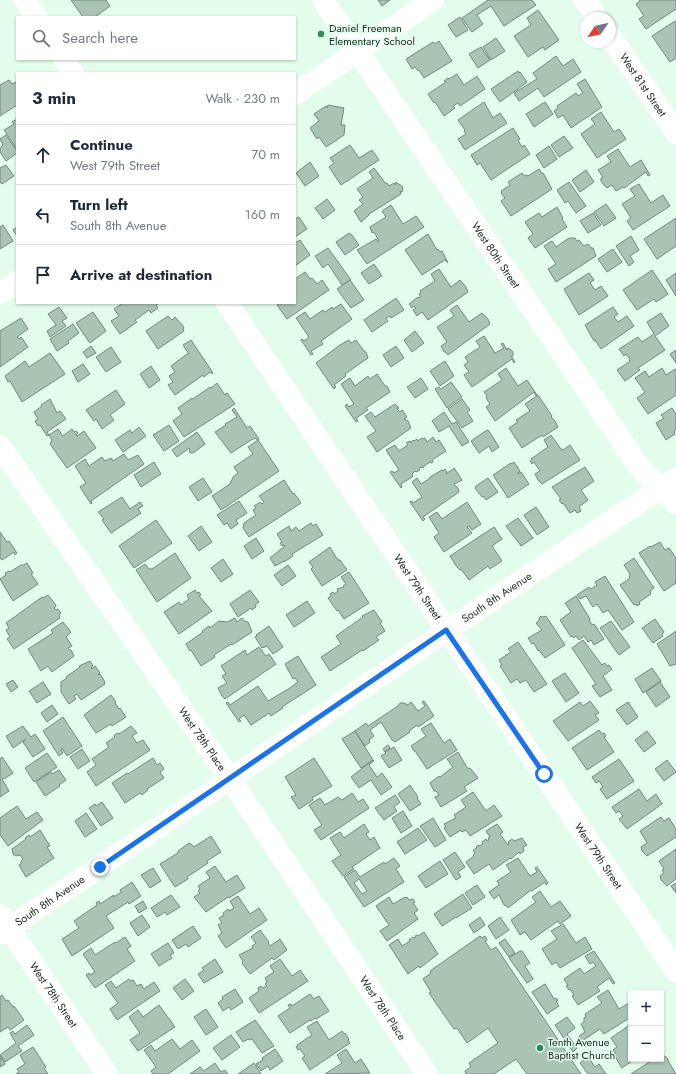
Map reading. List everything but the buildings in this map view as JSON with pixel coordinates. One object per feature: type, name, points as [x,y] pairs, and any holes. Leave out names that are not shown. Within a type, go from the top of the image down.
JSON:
[{"type":"street","points":[[25,0],[35,16]]},
{"type":"street","name":"West 80th Street","points":[[324,0],[640,468],[671,490]]},
{"type":"street","points":[[296,93],[433,0]]},
{"type":"street","points":[[585,0],[594,12]]},
{"type":"street","name":"West 81st Street","points":[[616,45],[676,133]]},
{"type":"street","points":[[65,60],[72,72]]},
{"type":"street","points":[[0,294],[16,283]]},
{"type":"street","name":"West 79th Street","points":[[228,304],[676,971]]},
{"type":"street","name":"West 78th Place","points":[[0,446],[230,779],[427,1074]]},
{"type":"street","name":"South 8th Avenue","points":[[3,926],[230,779],[446,630],[671,490]]},
{"type":"street","name":"West 78th Street","points":[[3,926],[107,1074]]},
{"type":"place","name":"Daniel Freeman Elementary School","points":[[321,34]]},
{"type":"place","name":"Tenth Avenue Baptist Church","points":[[540,1048]]},
{"type":"route","points":[[100,867],[446,630],[544,774]]}]
